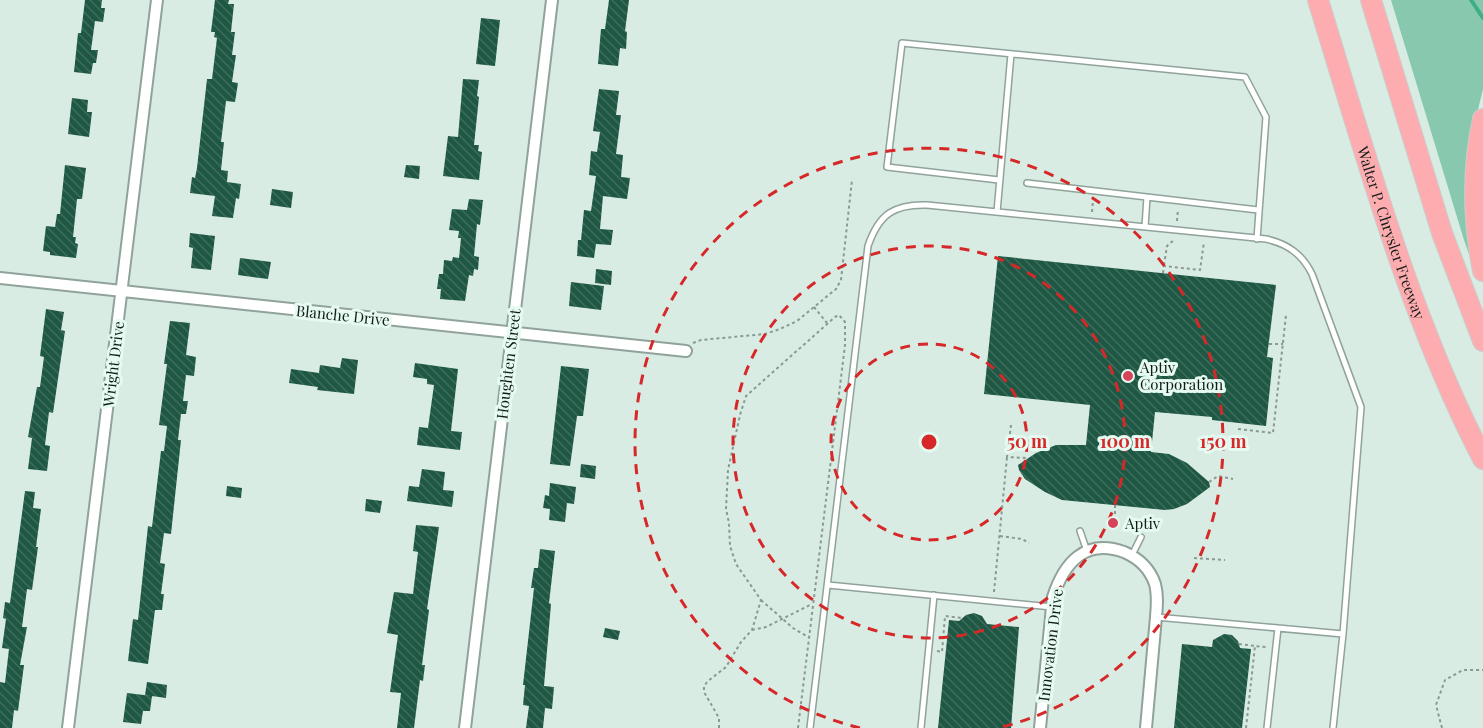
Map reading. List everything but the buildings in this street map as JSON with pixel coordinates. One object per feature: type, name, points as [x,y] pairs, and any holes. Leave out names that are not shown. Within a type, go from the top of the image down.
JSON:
[{"type":"highway","name":"Walter P. Chrysler Freeway","points":[[1318,0],[1375,183],[1423,323],[1470,435],[1483,459]]},
{"type":"highway","points":[[1371,0],[1442,234],[1483,341]]},
{"type":"highway","points":[[1483,118],[1477,156],[1474,206],[1483,271]]},
{"type":"street","name":"Wright Drive","points":[[68,728],[157,0]]},
{"type":"street","name":"Houghten Street","points":[[465,728],[552,0]]},
{"type":"street","name":"Blanche Drive","points":[[0,278],[686,351]]},
{"type":"street","points":[[1087,551],[1095,548],[1109,548],[1132,555],[1150,573],[1155,585],[1156,617],[1146,728]]},
{"type":"street","name":"Innovation Drive","points":[[1040,728],[1055,590],[1072,561],[1087,551]]},
{"type":"lane","points":[[999,180],[888,167],[902,43],[1245,77],[1266,117],[1257,238]]},
{"type":"lane","points":[[997,212],[1011,54]]},
{"type":"lane","points":[[1027,183],[1258,210]]},
{"type":"lane","points":[[1144,227],[1147,197]]},
{"type":"lane","points":[[810,728],[868,246],[873,232],[888,214],[902,206],[927,205],[1257,238],[1278,242],[1293,249],[1308,265],[1361,407],[1333,728]]},
{"type":"lane","points":[[1080,531],[1087,551]]},
{"type":"lane","points":[[1132,555],[1141,537]]},
{"type":"lane","points":[[828,585],[1052,607]]},
{"type":"lane","points":[[921,728],[934,595]]},
{"type":"lane","points":[[1156,617],[1343,634]]},
{"type":"lane","points":[[1267,728],[1278,628]]},
{"type":"path","points":[[686,351],[687,346],[701,340],[765,334],[780,329],[797,321],[836,289],[841,280],[852,180]]},
{"type":"path","points":[[1163,273],[1167,246],[1175,239]]},
{"type":"path","points":[[1164,266],[1200,270],[1204,242]]},
{"type":"path","points":[[813,306],[827,323]]},
{"type":"path","points":[[798,728],[809,637],[846,345],[845,322],[839,315],[827,323],[746,396],[728,470],[726,509],[730,546],[736,564],[761,600],[782,620],[793,628],[809,637],[820,644]]},
{"type":"path","points":[[1238,429],[1274,433],[1286,315]]},
{"type":"path","points":[[1269,344],[1283,344]]},
{"type":"path","points":[[994,592],[1011,425]]},
{"type":"path","points":[[1007,458],[1027,458]]},
{"type":"path","points":[[1209,482],[1218,476],[1233,479]]},
{"type":"path","points":[[1115,505],[1115,517]]},
{"type":"path","points":[[999,536],[1022,539],[1029,543]]},
{"type":"path","points":[[1194,558],[1225,560]]},
{"type":"path","points":[[719,728],[719,718],[704,692],[704,686],[726,667],[741,642],[752,630],[761,600]]},
{"type":"path","points":[[752,630],[766,627],[819,602]]},
{"type":"path","points":[[949,616],[962,618]]},
{"type":"path","points":[[1239,644],[1276,649]]},
{"type":"path","points":[[1246,728],[1255,646]]},
{"type":"path","points":[[1442,728],[1436,705],[1444,680],[1463,670],[1483,670]]},
{"type":"green space","points":[[1391,0],[1483,0],[1483,89],[1474,126],[1474,257],[1470,257],[1464,240]]},
{"type":"waterway","points":[[1471,0],[1483,18]]},
{"type":"place","name":"Aptiv Corporation","points":[[1128,376]]},
{"type":"place","name":"Aptiv","points":[[1113,523]]}]
